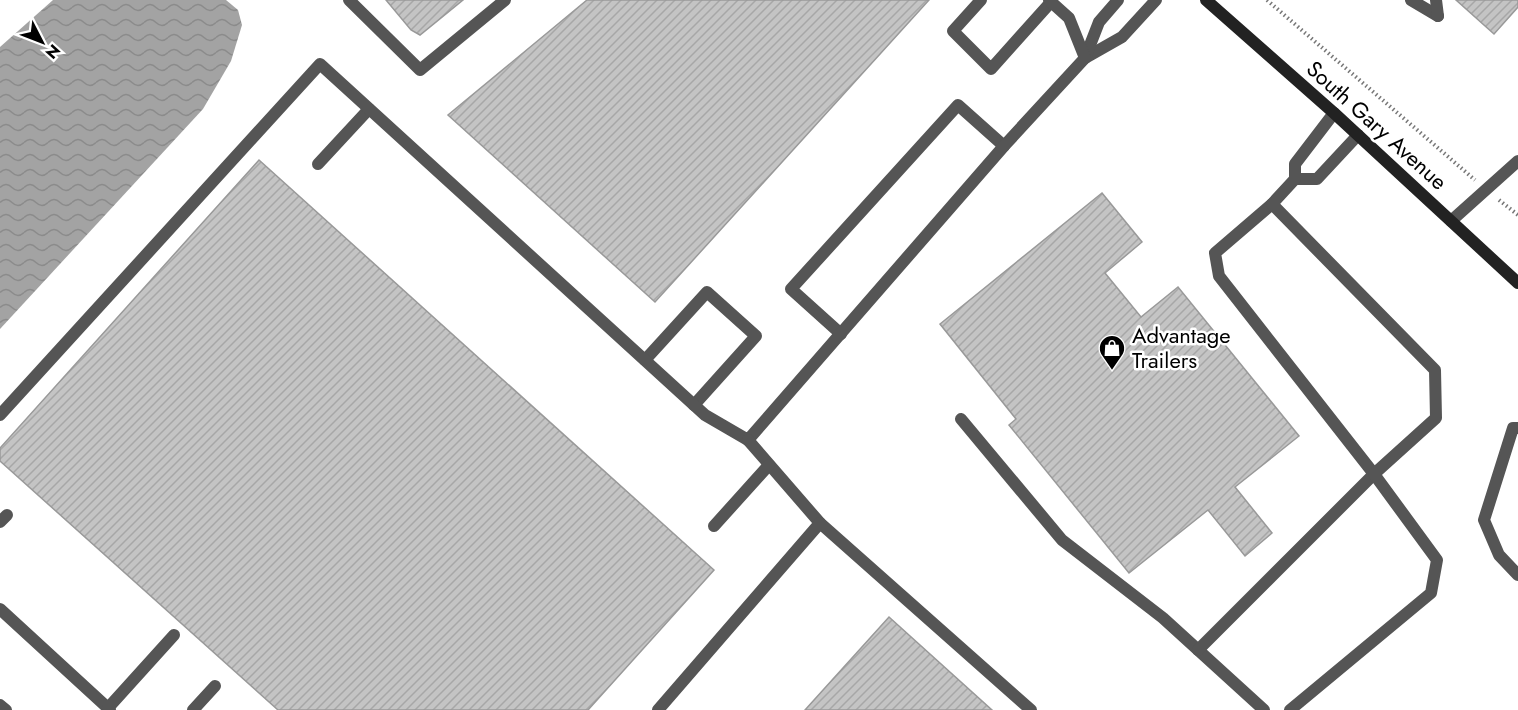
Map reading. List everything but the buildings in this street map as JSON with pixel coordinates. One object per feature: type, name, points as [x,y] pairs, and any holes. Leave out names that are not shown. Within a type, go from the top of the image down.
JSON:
[{"type":"main road","name":"South Gary Avenue","points":[[1206,0],[1334,113],[1518,283]]},
{"type":"street","points":[[350,0],[420,70],[505,0]]},
{"type":"street","points":[[981,0],[953,31],[991,69],[1050,1],[1069,18],[1085,58]]},
{"type":"street","points":[[1085,58],[1099,22],[1118,0]]},
{"type":"street","points":[[748,440],[1004,146],[1085,58],[1122,37],[1156,0]]},
{"type":"street","points":[[1411,0],[1438,16],[1436,0]]},
{"type":"street","points":[[0,415],[320,64],[705,415],[748,440],[820,523],[1031,710]]},
{"type":"street","points":[[841,334],[791,289],[958,105],[1004,146]]},
{"type":"street","points":[[318,164],[369,109]]},
{"type":"street","points":[[1290,710],[1431,593],[1437,560],[1374,474],[1219,276],[1215,253],[1272,204],[1295,179],[1295,164],[1334,113]]},
{"type":"street","points":[[1295,179],[1317,179],[1358,135]]},
{"type":"street","points":[[1450,221],[1518,161]]},
{"type":"street","points":[[1198,650],[1374,474],[1436,418],[1435,370],[1272,204]]},
{"type":"street","points":[[645,360],[707,292],[756,336],[694,405]]},
{"type":"street","points":[[961,419],[1062,540],[1163,618],[1264,710]]},
{"type":"street","points":[[1516,428],[1484,520],[1499,555],[1518,575]]},
{"type":"street","points":[[714,526],[769,465]]},
{"type":"street","points":[[658,710],[820,523]]},
{"type":"street","points":[[0,609],[109,709],[174,635]]},
{"type":"street","points":[[193,710],[215,686]]},
{"type":"street","points":[[0,705],[6,710]]},
{"type":"path","points":[[1267,0],[1458,166]]},
{"type":"water","points":[[53,0],[226,0],[238,10],[242,25],[231,61],[203,109],[0,329],[0,47]]},
{"type":"place","name":"Advantage Trailers","points":[[1112,371]]}]
